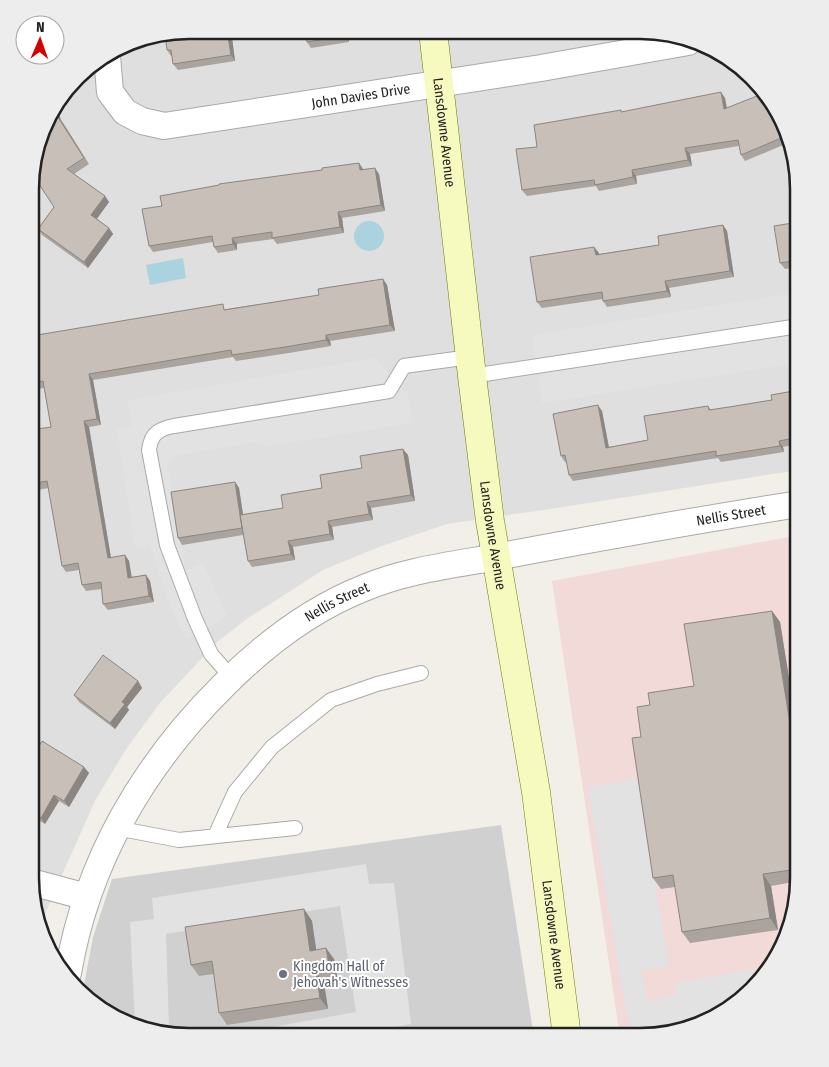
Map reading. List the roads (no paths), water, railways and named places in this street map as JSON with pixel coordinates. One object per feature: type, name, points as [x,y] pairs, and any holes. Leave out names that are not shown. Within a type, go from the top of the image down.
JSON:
[{"type":"main road","name":"Lansdowne Avenue","points":[[434,39],[490,521],[536,792],[566,1028]]},
{"type":"street","name":"John Davies Drive","points":[[108,63],[110,92],[125,112],[142,121],[164,126],[556,66],[678,44]]},
{"type":"street","name":"Nellis Street","points":[[69,968],[78,925],[100,864],[116,828],[149,772],[193,717],[254,656],[323,608],[364,588],[428,568],[719,516],[790,505]]},
{"type":"street","points":[[39,884],[87,897]]},
{"type":"lane","points":[[232,678],[211,654],[195,619],[167,545],[149,450],[152,438],[164,428],[389,391],[404,366],[471,367],[790,327]]},
{"type":"lane","points":[[215,836],[235,792],[272,747],[331,700],[377,684],[421,673]]},
{"type":"lane","points":[[116,828],[179,840],[295,828]]},
{"type":"water","points":[[369,221],[375,222],[383,230],[383,242],[375,250],[369,251],[363,250],[355,242],[354,236],[355,230],[363,222]]},
{"type":"water","points":[[183,258],[186,278],[150,285],[146,265]]},
{"type":"place","name":"Kingdom Hall of Jehovah's Witnesses","points":[[283,974]]}]
